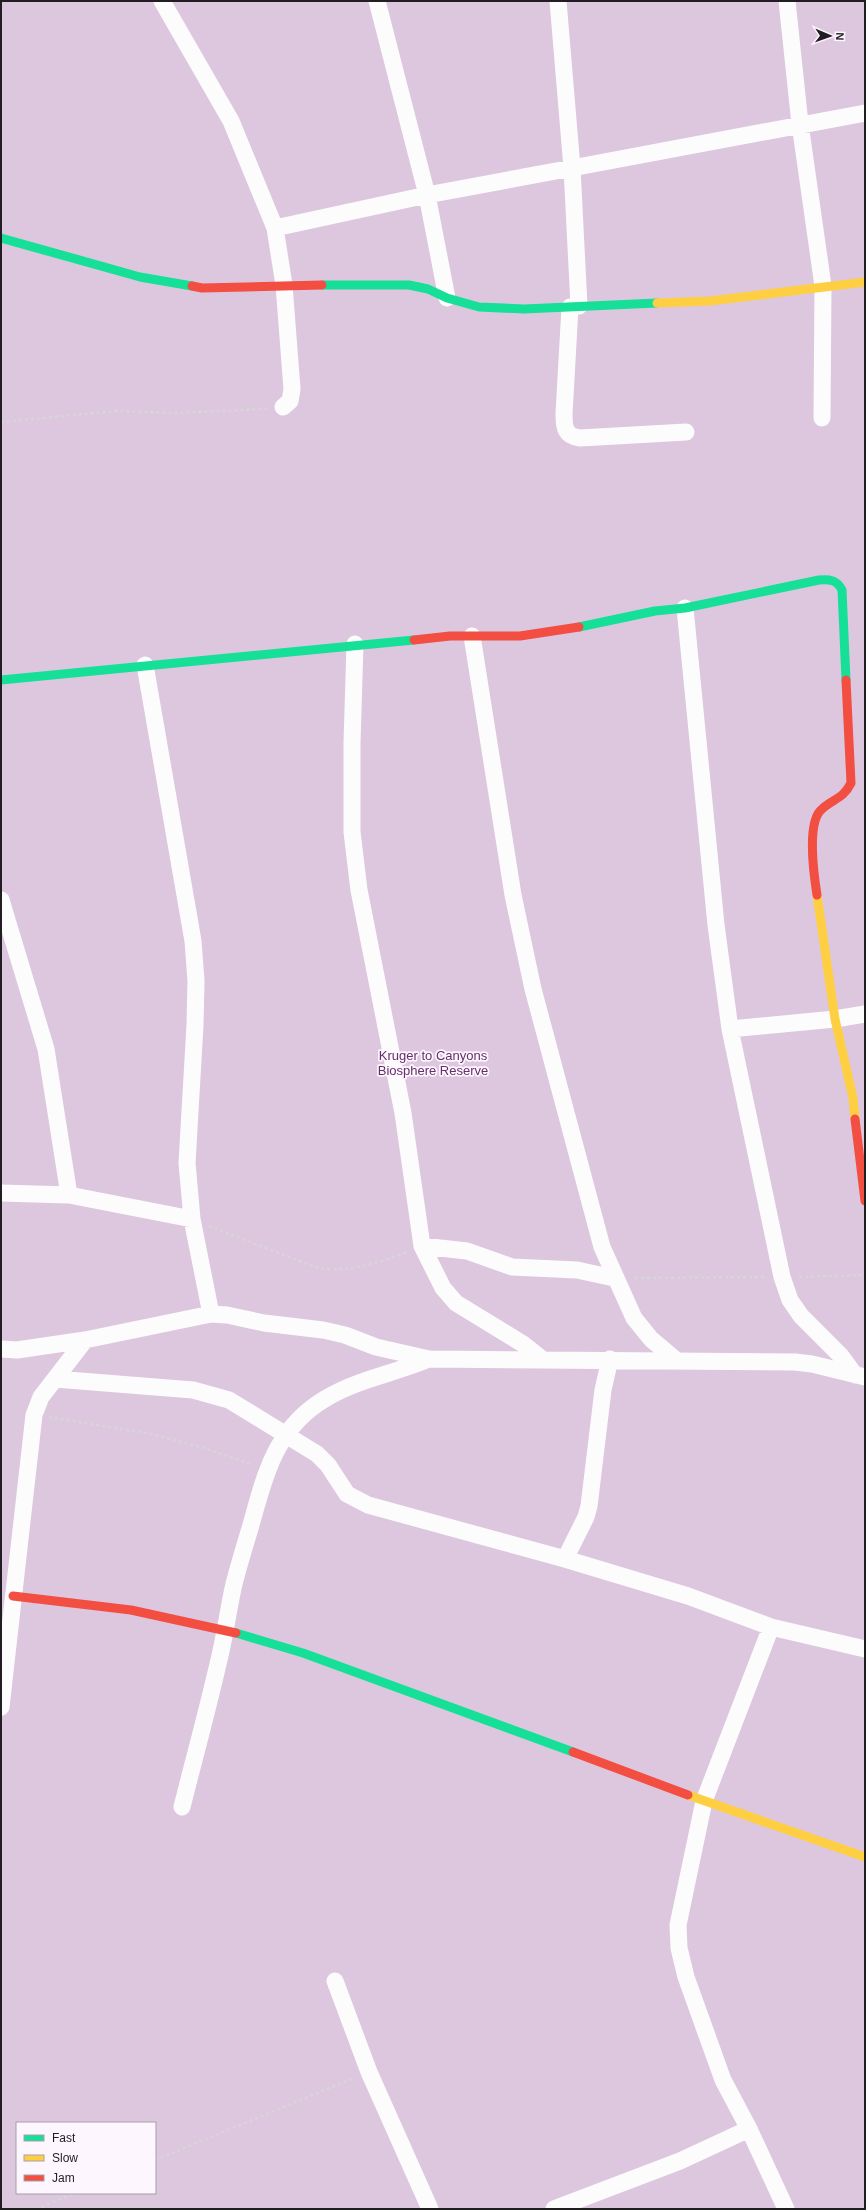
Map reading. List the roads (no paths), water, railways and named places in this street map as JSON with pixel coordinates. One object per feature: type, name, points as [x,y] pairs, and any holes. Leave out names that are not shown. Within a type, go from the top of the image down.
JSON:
[{"type":"street","points":[[162,1],[231,121],[275,228],[284,285],[292,389],[290,401],[283,408]]},
{"type":"street","points":[[377,1],[427,195],[446,298]]},
{"type":"street","points":[[558,1],[572,168],[574,306],[564,414],[567,433],[572,437],[580,438],[686,432]]},
{"type":"street","points":[[786,1],[800,124],[823,286],[822,418]]},
{"type":"street","points":[[275,228],[427,195],[865,113]]},
{"type":"street","points":[[1,238],[140,277],[202,288],[284,285],[409,285],[428,289],[446,298],[479,307],[524,309],[710,301],[865,282]]},
{"type":"street","points":[[1,680],[355,644],[450,636],[536,634],[656,611],[686,608],[819,580],[834,580],[839,583],[842,590],[851,783],[848,792],[840,799],[818,811],[813,825],[816,884],[834,1019],[853,1098],[864,1181],[865,1201]]},
{"type":"street","points":[[686,608],[716,925],[730,1029],[782,1277],[790,1300],[801,1316],[860,1376]]},
{"type":"street","points":[[472,636],[512,895],[533,989],[602,1247],[614,1278],[634,1318],[641,1328],[677,1361]]},
{"type":"street","points":[[355,644],[352,743],[352,832],[359,890],[403,1113],[422,1246],[443,1288],[456,1303],[523,1344],[543,1360]]},
{"type":"street","points":[[145,665],[193,941],[196,981],[195,1025],[186,1163],[192,1219],[211,1314]]},
{"type":"street","points":[[1,900],[46,1049],[69,1195]]},
{"type":"street","points":[[730,1029],[834,1019],[865,1014]]},
{"type":"street","points":[[1,1194],[69,1195],[192,1219]]},
{"type":"street","points":[[422,1246],[467,1251],[512,1267],[577,1270],[614,1278]]},
{"type":"street","points":[[1,1349],[17,1350],[85,1340],[211,1314],[227,1315],[264,1323],[323,1330],[344,1335],[376,1348],[429,1359],[795,1362],[812,1364],[860,1376]]},
{"type":"street","points":[[1,1707],[34,1415],[41,1397],[85,1340]]},
{"type":"street","points":[[182,1807],[219,1662],[234,1582],[266,1469],[286,1434],[316,1404],[337,1391],[361,1381],[410,1367],[429,1359]]},
{"type":"street","points":[[565,1559],[586,1517],[589,1506],[603,1390],[610,1360]]},
{"type":"street","points":[[55,1379],[149,1385],[214,1394],[229,1400],[317,1454],[328,1465],[347,1494],[355,1500],[368,1506],[565,1559],[688,1596],[771,1626],[865,1649]]},
{"type":"street","points":[[13,1596],[130,1610],[225,1630],[303,1653],[704,1801],[865,1857]]},
{"type":"street","points":[[771,1626],[704,1801],[679,1918],[679,1948],[686,1977],[723,2080],[749,2129],[786,2209]]},
{"type":"street","points":[[335,1981],[369,2072],[430,2209]]},
{"type":"street","points":[[554,2209],[680,2161],[749,2129]]},
{"type":"park label","name":"Kruger to Canyons Biosphere Reserve","points":[[433,1062]]}]
